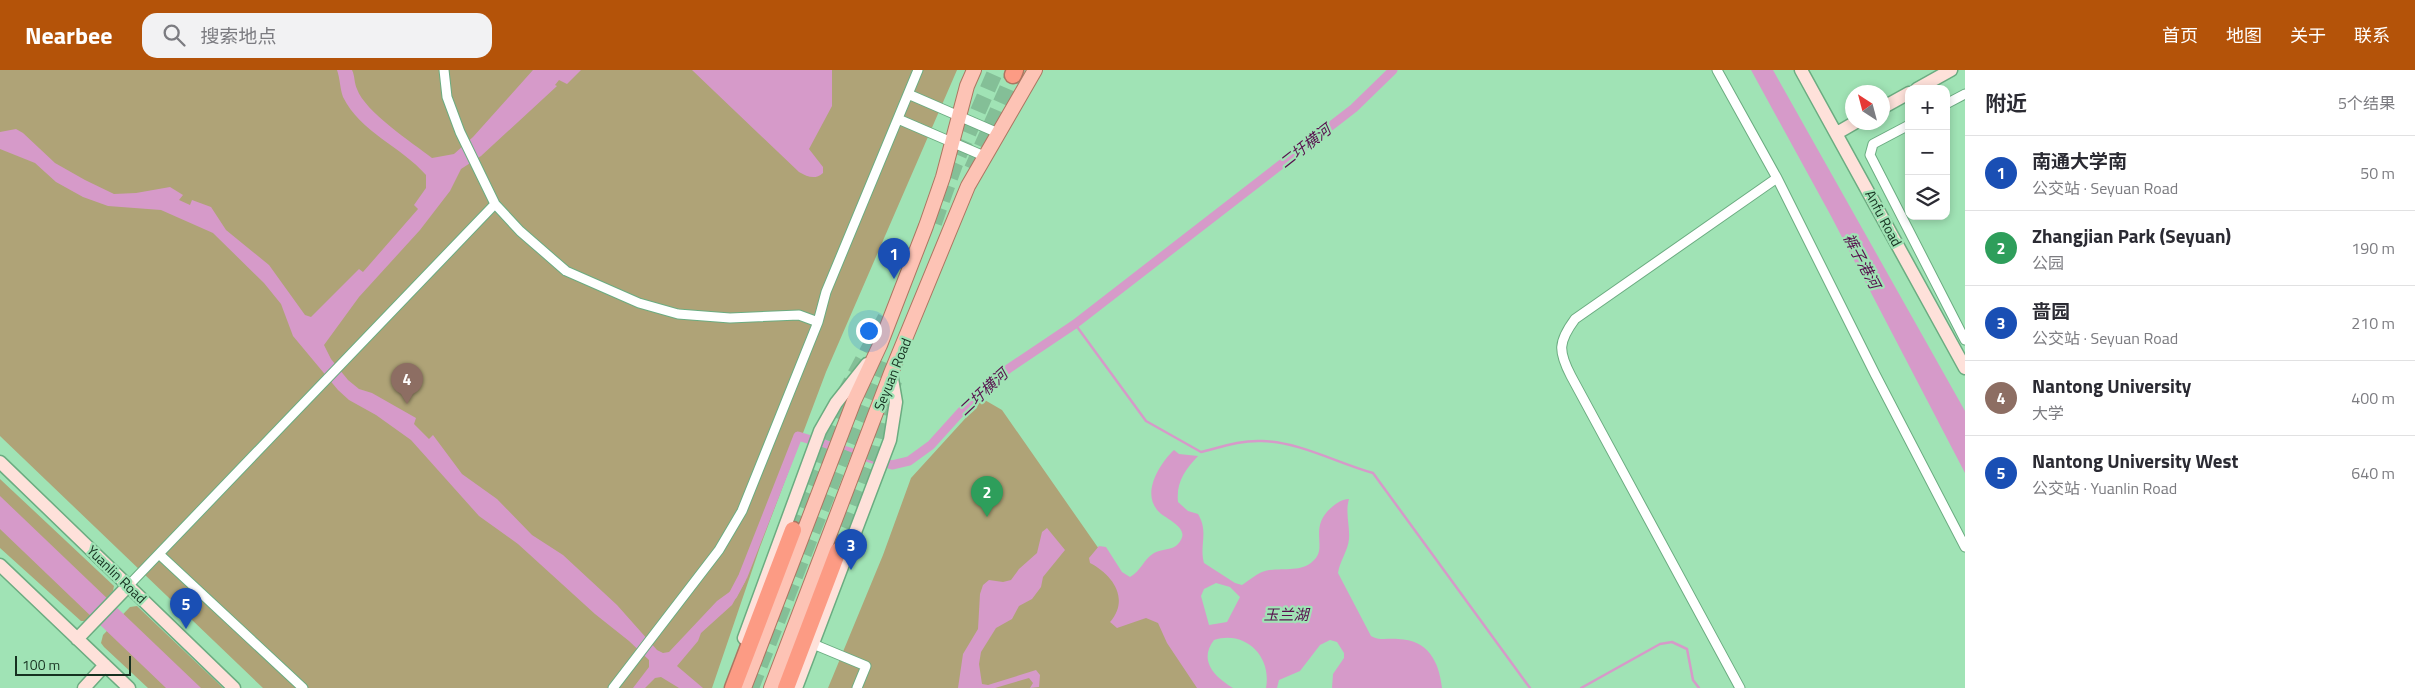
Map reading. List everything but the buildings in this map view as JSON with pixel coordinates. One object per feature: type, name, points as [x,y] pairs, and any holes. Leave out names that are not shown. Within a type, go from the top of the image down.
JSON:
[{"type":"highway","points":[[733,688],[793,530]]},
{"type":"highway","points":[[786,688],[838,551]]},
{"type":"main road","name":"Seyuan Road","points":[[744,688],[854,401],[880,345],[926,226],[952,142],[958,116],[974,70]]},
{"type":"main road","name":"Seyuan Road","points":[[771,688],[891,373],[968,186],[1035,70]]},
{"type":"street","points":[[444,70],[447,97],[465,143],[495,204],[520,231],[566,271],[639,303],[678,314],[730,318],[799,315],[818,322]]},
{"type":"street","points":[[613,688],[719,550],[742,511],[818,322],[826,292],[918,70]]},
{"type":"street","points":[[1718,70],[1777,178],[1965,547]]},
{"type":"street","name":"Anfu Road","points":[[1801,70],[1837,132],[1965,368]]},
{"type":"street","points":[[1924,85],[1951,70]]},
{"type":"street","points":[[908,94],[998,133]]},
{"type":"street","points":[[1950,102],[1965,94]]},
{"type":"street","points":[[1890,104],[1905,95]]},
{"type":"street","points":[[898,119],[984,156]]},
{"type":"street","points":[[1905,127],[1873,144],[1870,155],[1965,340]]},
{"type":"street","points":[[1837,132],[1845,128]]},
{"type":"street","points":[[1740,688],[1571,376],[1563,360],[1560,347],[1566,332],[1575,319],[1777,178]]},
{"type":"street","points":[[77,639],[495,204]]},
{"type":"street","points":[[725,688],[820,431],[836,403],[880,345]]},
{"type":"street","points":[[796,688],[890,440],[896,402],[891,373]]},
{"type":"street","name":"Yuanlin Road","points":[[0,462],[234,688]]},
{"type":"street","points":[[159,554],[303,688]]},
{"type":"street","points":[[0,565],[129,688]]},
{"type":"street","points":[[813,644],[866,666],[857,688]]},
{"type":"street","points":[[84,688],[105,665]]},
{"type":"shaded area","points":[[0,70],[957,70],[826,372],[760,547],[712,688],[263,688],[0,436]]},
{"type":"shaded area","points":[[983,399],[1002,410],[1122,582],[1186,646],[1215,688],[828,688],[883,555],[911,478]]},
{"type":"shaded area","points":[[0,479],[114,586],[113,591],[85,621],[81,621],[0,548]]},
{"type":"shaded area","points":[[137,606],[223,688],[148,688],[104,647],[101,643],[103,635],[130,607]]},
{"type":"water","points":[[337,70],[352,70],[357,89],[369,107],[390,126],[432,158],[454,154],[473,137],[533,70],[581,70],[567,84],[559,80],[555,85],[557,86],[481,156],[461,169],[450,191],[420,230],[359,297],[324,345],[331,359],[348,380],[359,389],[372,393],[416,418],[414,424],[429,439],[433,435],[462,474],[497,499],[532,535],[563,555],[617,605],[657,650],[663,653],[669,652],[717,601],[746,580],[732,605],[701,633],[698,641],[677,666],[703,688],[679,688],[661,677],[655,678],[645,688],[633,688],[649,667],[649,660],[518,544],[479,516],[411,440],[376,415],[349,400],[338,390],[293,336],[281,304],[264,283],[213,233],[161,210],[108,206],[83,197],[56,182],[35,163],[0,149],[0,132],[16,129],[23,133],[55,163],[114,194],[136,193],[170,187],[183,195],[179,200],[190,205],[192,200],[211,207],[226,230],[269,265],[305,315],[311,317],[359,269],[363,272],[418,209],[414,205],[426,188],[426,175],[405,156],[370,130],[350,109],[343,97]]},
{"type":"water","points":[[692,70],[832,70],[832,106],[809,149],[823,167],[823,173],[811,177],[799,172]]},
{"type":"water","name":"裤子港河","points":[[1751,70],[1773,70],[1965,411],[1965,473],[1831,216]]},
{"type":"water","name":"玉兰湖","points":[[1174,450],[1179,454],[1198,456],[1182,477],[1178,488],[1178,502],[1188,511],[1198,514],[1201,521],[1203,527],[1204,563],[1235,583],[1242,585],[1262,572],[1295,569],[1308,565],[1313,561],[1319,550],[1319,530],[1325,515],[1338,503],[1349,499],[1347,509],[1349,539],[1338,573],[1371,636],[1380,639],[1408,640],[1424,648],[1435,661],[1442,688],[1332,688],[1333,674],[1344,658],[1344,653],[1337,642],[1330,640],[1320,645],[1300,671],[1279,680],[1277,688],[1266,688],[1267,676],[1265,666],[1254,648],[1246,642],[1225,638],[1214,640],[1209,648],[1208,662],[1215,674],[1233,688],[1197,688],[1167,643],[1158,623],[1146,618],[1117,628],[1110,622],[1119,605],[1119,596],[1116,588],[1106,574],[1090,563],[1089,558],[1099,546],[1106,547],[1122,572],[1130,577],[1154,553],[1178,544],[1182,538],[1180,529],[1158,511],[1153,504],[1151,496],[1154,479],[1158,470]],"holes":[[[1216,583],[1230,587],[1240,597],[1227,622],[1209,625],[1201,596],[1204,589]]]},
{"type":"water","points":[[0,496],[201,688],[166,688],[0,529]]},
{"type":"water","points":[[1047,528],[1065,550],[1043,577],[1041,587],[1032,599],[1019,606],[1012,619],[996,628],[981,652],[979,664],[982,684],[988,685],[1036,670],[1040,675],[1039,687],[1030,688],[1033,683],[1029,678],[995,688],[958,688],[963,654],[978,629],[980,594],[983,585],[989,580],[1003,582],[1011,580],[1019,569],[1037,553],[1042,532]]},
{"type":"waterway","name":"二圩横河","points":[[733,595],[743,576],[798,436],[892,465],[909,461],[931,445],[968,404],[1008,369],[1075,324],[1354,108],[1393,70]]},
{"type":"waterway","points":[[1075,324],[1146,421],[1201,452],[1231,444],[1262,441],[1276,442],[1304,449],[1373,473],[1530,688]]},
{"type":"waterway","points":[[1581,688],[1660,644],[1672,642],[1687,649],[1693,680],[1699,688]]},
{"type":"tunnel","points":[[934,223],[955,164],[996,70]]},
{"type":"tunnel","points":[[972,169],[1013,75]]},
{"type":"tunnel","points":[[793,530],[843,397],[888,313]]},
{"type":"tunnel","points":[[751,688],[882,355]]},
{"type":"tunnel","points":[[838,551],[877,450],[894,381]]},
{"type":"place","name":"南通大学南","points":[[894,279]]},
{"type":"place","name":"Nantong University","points":[[407,404]]},
{"type":"place","name":"Zhangjian Park (Seyuan)","points":[[987,517]]},
{"type":"place","name":"啬园","points":[[851,570]]},
{"type":"place","name":"Nantong University West","points":[[186,629]]}]
